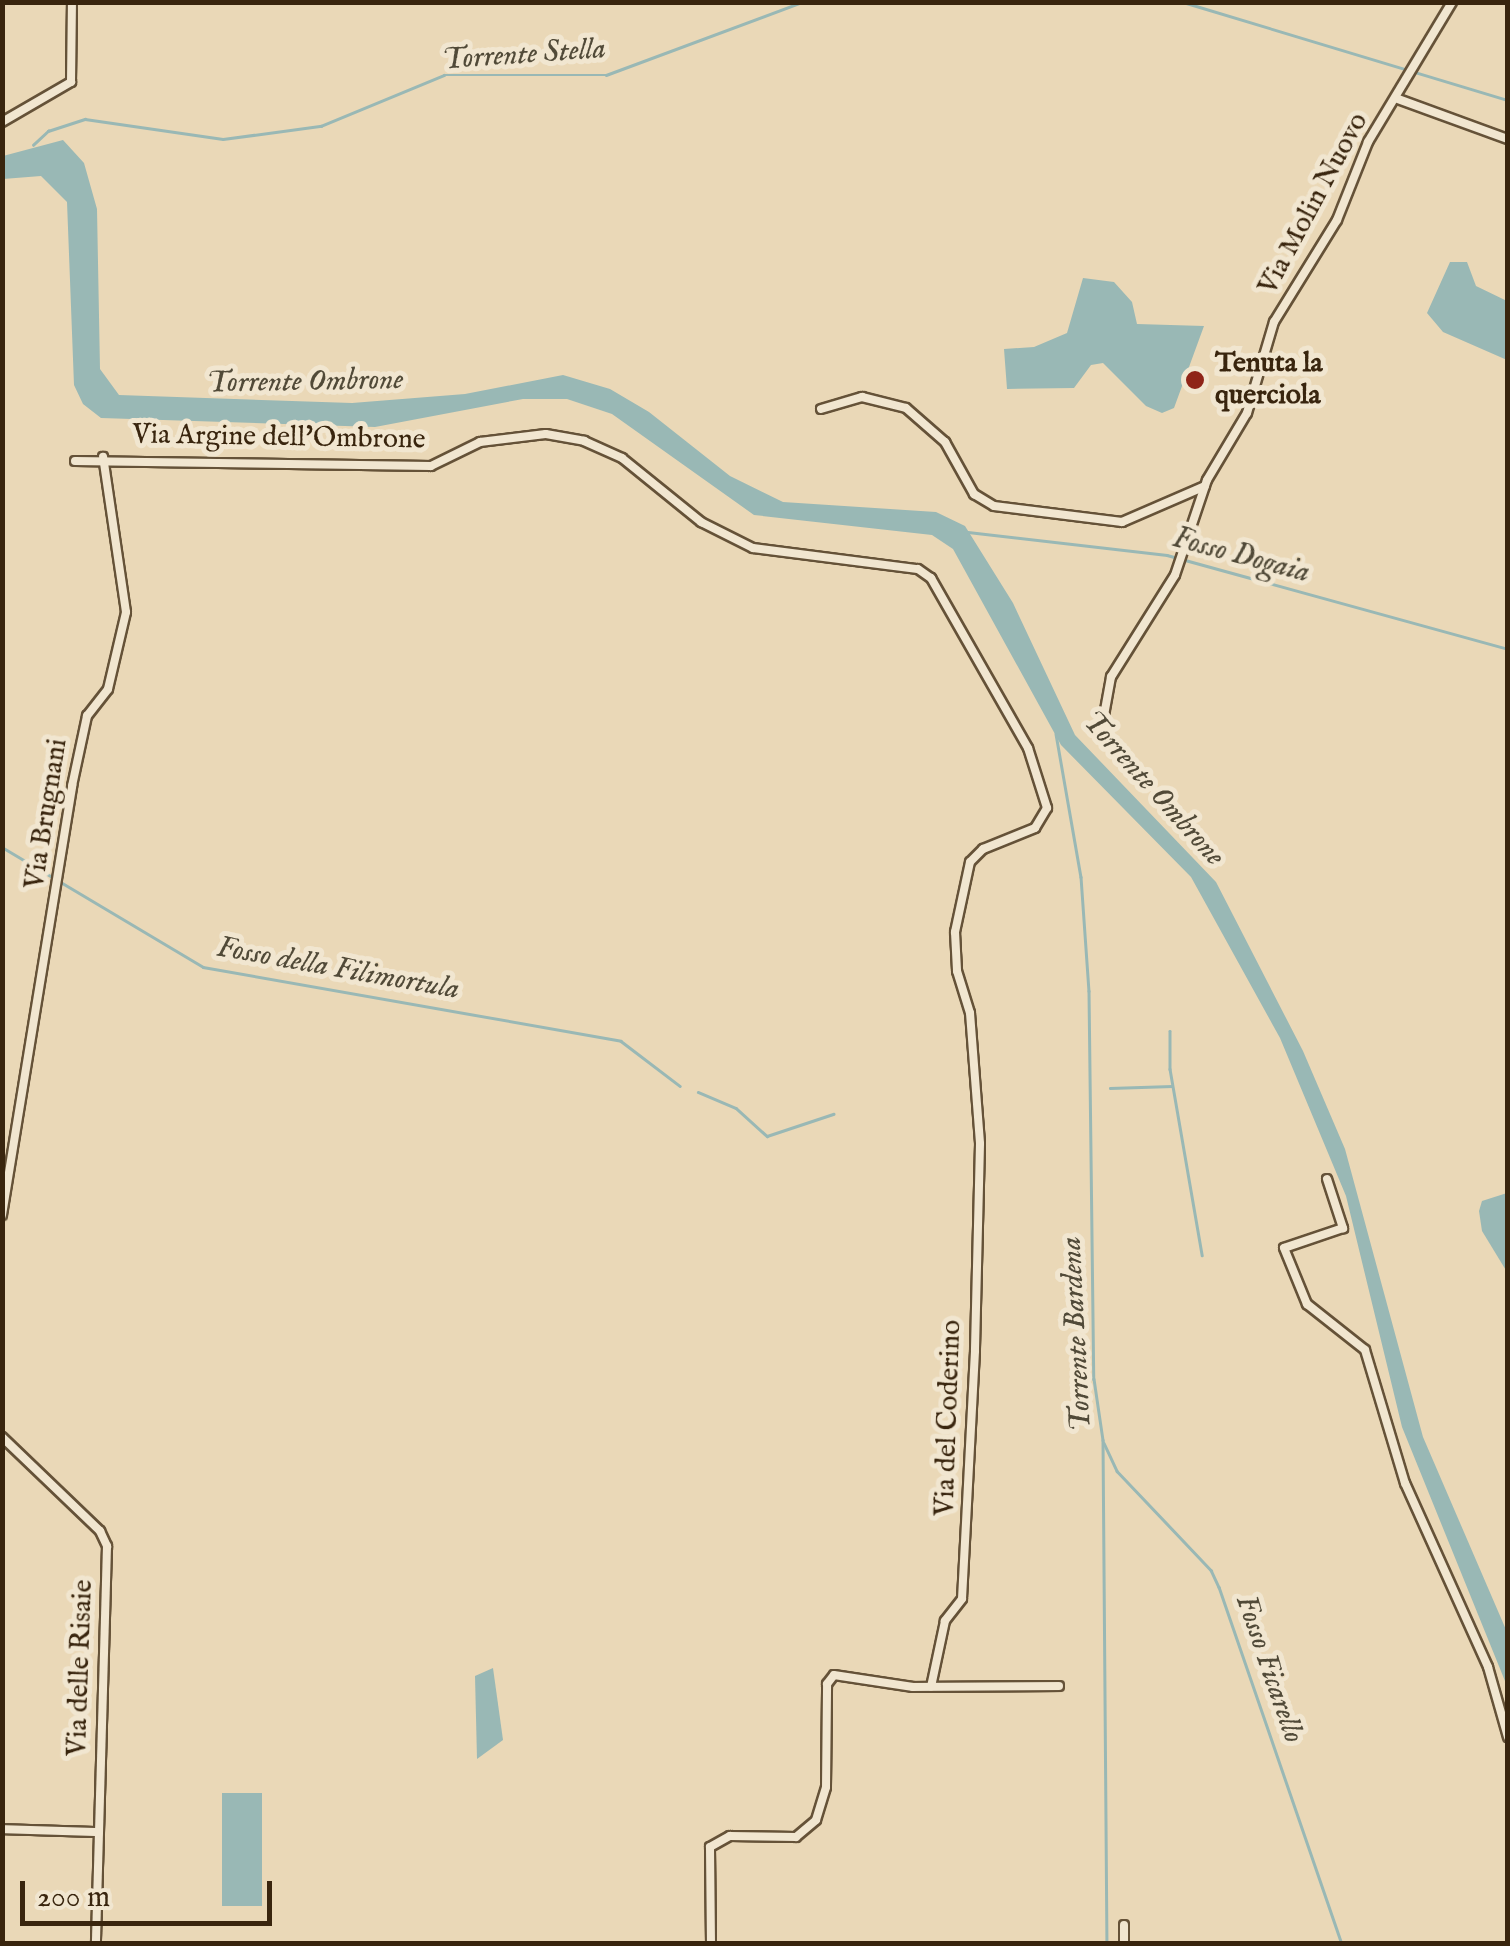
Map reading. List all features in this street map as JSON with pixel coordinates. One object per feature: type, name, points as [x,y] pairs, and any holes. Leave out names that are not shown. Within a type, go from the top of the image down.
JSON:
[{"type":"street","points":[[2,122],[71,82],[72,2]]},
{"type":"street","name":"Via Molin Nuovo","points":[[1123,758],[1100,732],[1100,710],[1111,677],[1177,571],[1205,486],[1247,413],[1274,322],[1337,220],[1368,142],[1400,95],[1452,2]]},
{"type":"street","points":[[1400,95],[1508,139]]},
{"type":"street","points":[[821,409],[862,397],[906,408],[951,449],[976,496],[994,506],[1122,522],[1205,486]]},
{"type":"street","name":"Via Argine dell'Ombrone","points":[[104,457],[431,466],[480,442],[523,434],[584,441],[622,458],[701,522],[753,548],[918,569],[932,578],[1028,748],[1047,808]]},
{"type":"street","points":[[76,461],[104,457]]},
{"type":"street","name":"Via Brugnani","points":[[2,1215],[86,716],[108,689],[126,612],[104,457]]},
{"type":"street","name":"Via del Coderino","points":[[930,1686],[944,1621],[964,1585],[980,1144],[970,1013],[957,971],[955,932],[970,862],[984,850],[1036,828],[1047,808]]},
{"type":"street","points":[[1328,1178],[1344,1228],[1284,1248],[1308,1304],[1365,1350],[1405,1483],[1488,1667],[1508,1736]]},
{"type":"street","name":"Via delle Risaie","points":[[2,1437],[100,1531],[107,1546],[96,1944]]},
{"type":"street","points":[[711,1944],[709,1853],[715,1844],[730,1836],[796,1837],[812,1829],[826,1786],[827,1693],[834,1675],[930,1686],[1058,1686]]},
{"type":"street","points":[[2,1829],[99,1832]]},
{"type":"street","points":[[1124,1924],[1124,1944]]},
{"type":"water","points":[[63,140],[84,163],[97,209],[100,369],[119,395],[352,403],[465,394],[563,375],[610,389],[649,412],[730,476],[783,502],[936,512],[965,526],[1013,603],[1075,735],[1216,882],[1303,1051],[1345,1149],[1423,1437],[1507,1632],[1507,1686],[1402,1427],[1346,1196],[1280,1038],[1191,877],[1061,745],[953,549],[932,535],[754,515],[612,414],[567,399],[523,399],[375,427],[101,418],[83,404],[74,385],[67,202],[41,176],[3,179],[3,156]]},
{"type":"water","points":[[1450,262],[1467,262],[1476,286],[1507,301],[1507,360],[1443,332],[1427,313]]},
{"type":"water","points":[[1083,278],[1114,282],[1132,302],[1137,324],[1204,326],[1174,408],[1162,413],[1146,406],[1103,363],[1091,365],[1074,388],[1007,389],[1004,349],[1034,347],[1067,333]]},
{"type":"water","points":[[1508,1193],[1507,1272],[1482,1231],[1479,1211],[1482,1201]]},
{"type":"water","points":[[493,1668],[503,1740],[477,1759],[475,1676]]},
{"type":"water","points":[[222,1793],[262,1793],[262,1906],[222,1906]]},
{"type":"waterway","name":"Torrente Stella","points":[[33,145],[48,131],[85,119],[223,139],[321,126],[444,75],[606,75],[802,2]]},
{"type":"waterway","name":"Torrente Stella","points":[[1183,2],[1508,100]]},
{"type":"waterway","name":"Fosso Dogaia","points":[[968,532],[1167,555],[1508,649]]},
{"type":"waterway","name":"Torrente Bardena","points":[[1056,734],[1081,877],[1089,991],[1094,1379],[1103,1440],[1107,1944]]},
{"type":"waterway","name":"Fosso della Filimortula","points":[[2,847],[203,967],[621,1041],[680,1086]]},
{"type":"waterway","points":[[1170,1031],[1170,1069],[1202,1255]]},
{"type":"waterway","points":[[1110,1088],[1172,1086]]},
{"type":"waterway","name":"Fosso della Filimortula","points":[[698,1092],[736,1108],[767,1136],[833,1114]]},
{"type":"waterway","name":"Fosso Ficarello","points":[[1104,1443],[1117,1471],[1211,1570],[1342,1944]]},
{"type":"place","name":"Tenuta la querciola","points":[[1195,380]]},
{"type":"water label","name":"Torrente Ombrone","points":[[305,382]]},
{"type":"water label","name":"Torrente Ombrone","points":[[1153,789]]}]
